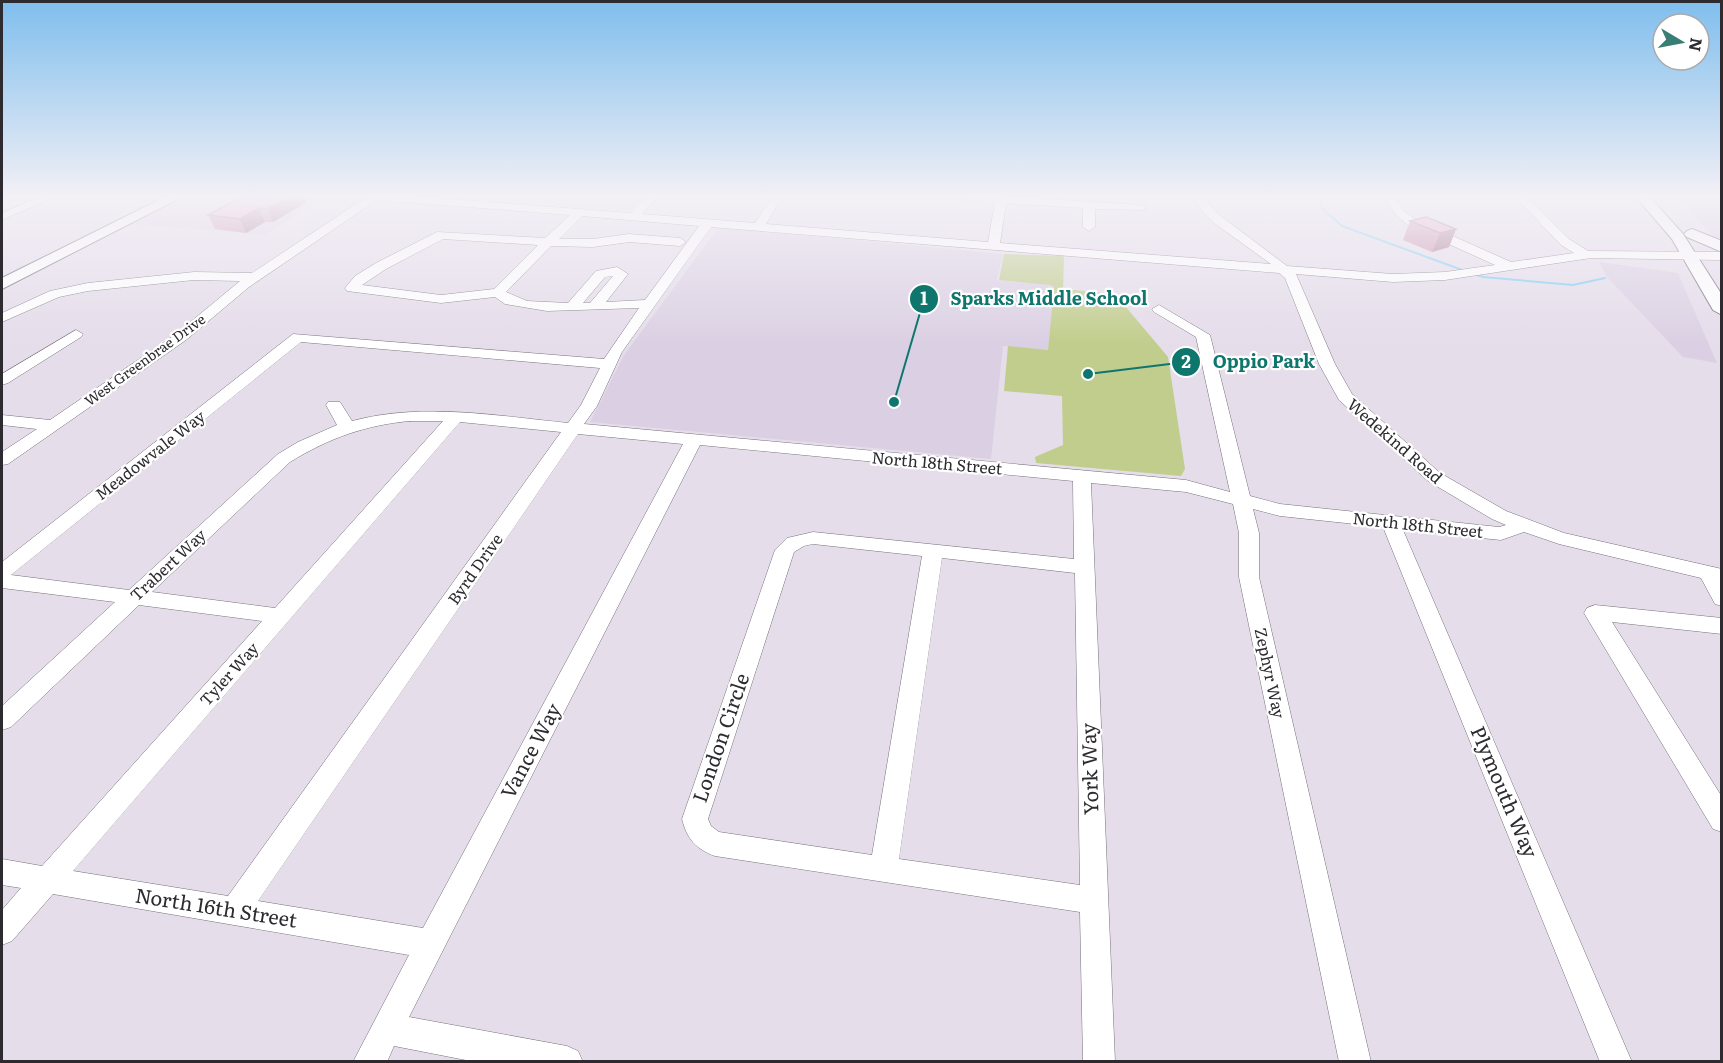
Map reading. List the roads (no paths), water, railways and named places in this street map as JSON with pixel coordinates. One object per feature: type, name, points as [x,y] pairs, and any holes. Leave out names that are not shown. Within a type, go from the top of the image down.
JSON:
[{"type":"main road","points":[[2,278],[66,246]]},
{"type":"main road","points":[[2,284],[78,246]]},
{"type":"main road","points":[[1682,246],[1722,310]]},
{"type":"main road","points":[[1714,255],[1722,280]]},
{"type":"street","name":"West Greenbrae Drive","points":[[2,460],[181,337],[255,277],[302,246]]},
{"type":"street","points":[[420,246],[360,279],[352,288],[441,299],[498,293],[544,246]]},
{"type":"street","name":"Byrd Drive","points":[[234,911],[589,406],[609,364],[691,246]]},
{"type":"street","points":[[988,246],[1425,278],[1586,255],[1714,255]]},
{"type":"street","name":"Wedekind Road","points":[[1252,246],[1291,277],[1337,385],[1356,409],[1434,477],[1474,502],[1524,525],[1588,546],[1717,575]]},
{"type":"street","points":[[1463,246],[1509,266]]},
{"type":"street","points":[[1571,246],[1586,255]]},
{"type":"street","points":[[571,308],[601,274],[617,272],[621,274],[594,307]]},
{"type":"street","points":[[2,318],[46,297],[87,287],[194,276],[255,277]]},
{"type":"street","points":[[498,293],[508,301],[516,303],[571,308],[650,304]]},
{"type":"street","name":"Zephyr Way","points":[[1159,309],[1203,335],[1249,533],[1249,577],[1355,1062]]},
{"type":"street","points":[[2,380],[76,334]]},
{"type":"street","name":"Meadowvale Way","points":[[2,572],[298,338],[609,364]]},
{"type":"street","points":[[334,405],[347,427]]},
{"type":"street","name":"North 18th Street","points":[[347,427],[409,415],[456,417],[1186,486],[1280,510],[1391,523],[1501,534],[1524,525]]},
{"type":"street","name":"Tyler Way","points":[[2,931],[456,417]]},
{"type":"street","points":[[2,420],[52,425]]},
{"type":"street","name":"Trabert Way","points":[[2,720],[284,458],[313,440],[347,427]]},
{"type":"street","name":"Vance Way","points":[[369,1062],[694,440]]},
{"type":"street","name":"York Way","points":[[1082,476],[1099,1062]]},
{"type":"street","name":"Plymouth Way","points":[[1391,523],[1616,1062]]},
{"type":"street","name":"London Circle","points":[[1085,567],[813,538],[796,541],[785,550],[695,819],[698,831],[704,838],[715,844],[1094,901]]},
{"type":"street","points":[[883,870],[933,551]]},
{"type":"street","points":[[1717,575],[1716,591],[1722,599]]},
{"type":"street","points":[[2,581],[281,616]]},
{"type":"street","points":[[1722,626],[1595,613],[1722,821]]},
{"type":"street","name":"North 16th Street","points":[[2,872],[431,944]]},
{"type":"street","points":[[386,1029],[567,1062]]},
{"type":"waterway","points":[[1396,246],[1465,271]]},
{"type":"waterway","points":[[1474,274],[1483,277],[1573,285],[1605,278]]},
{"type":"place","name":"Oppio Park","points":[[1088,374]]},
{"type":"place","name":"Sparks Middle School","points":[[894,402]]}]
